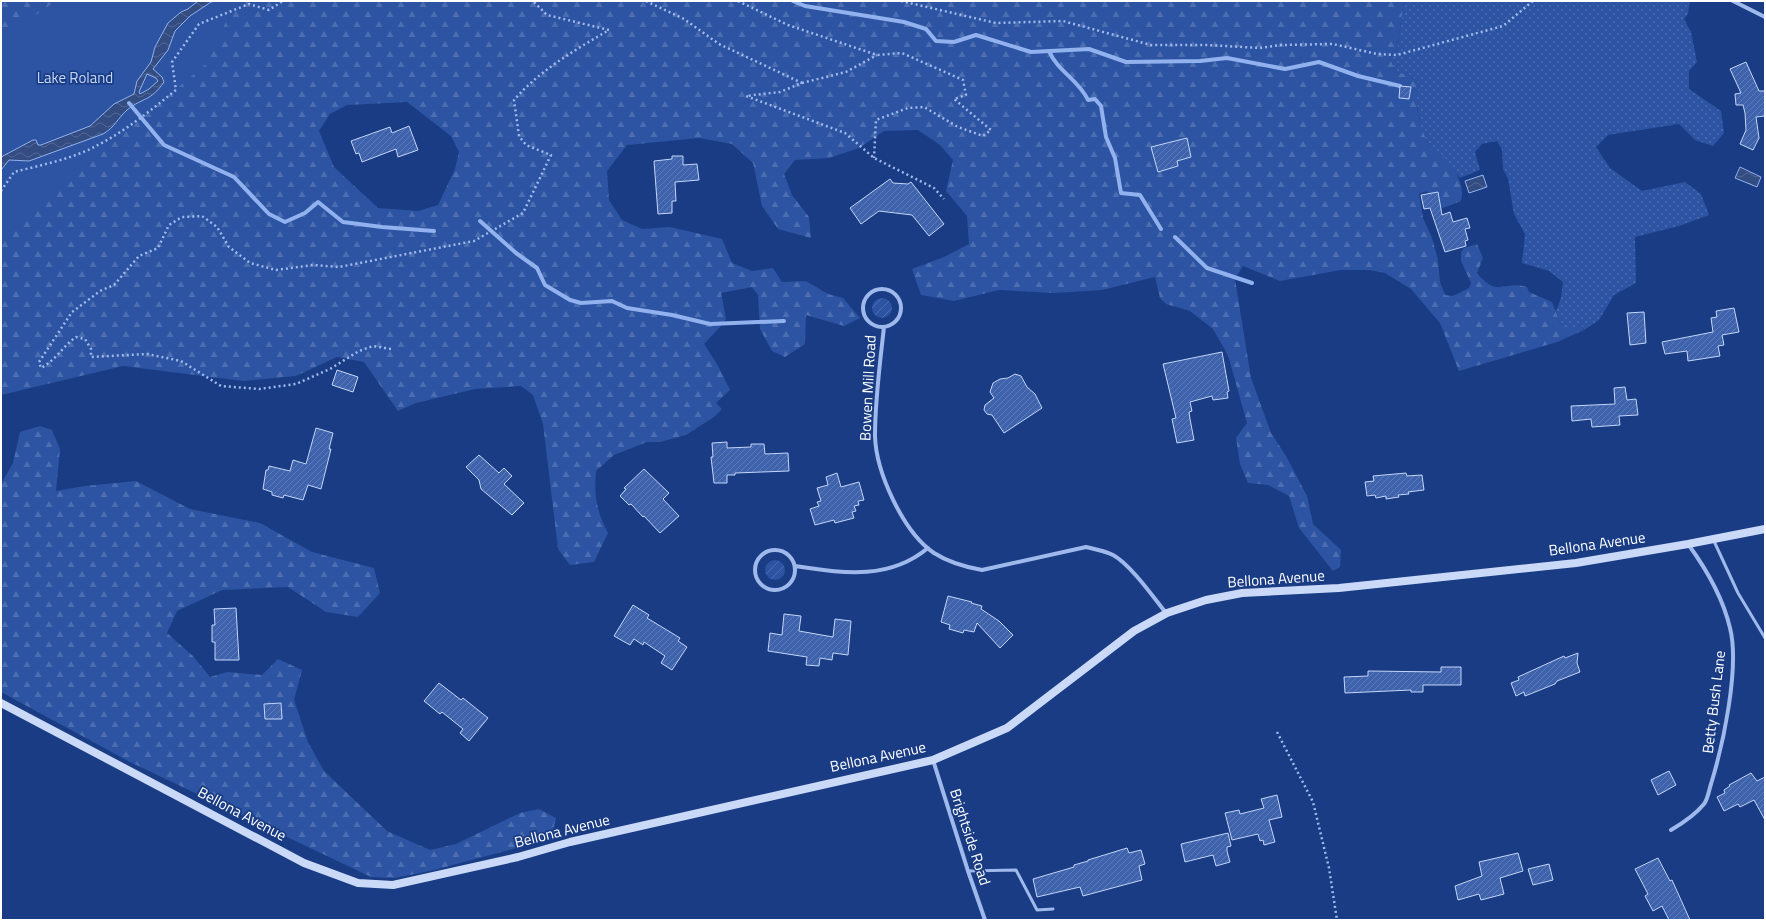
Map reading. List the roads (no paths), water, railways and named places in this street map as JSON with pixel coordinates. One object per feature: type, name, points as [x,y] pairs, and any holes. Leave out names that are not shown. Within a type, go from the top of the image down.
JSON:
[{"type":"main road","name":"Bellona Avenue","points":[[1,703],[304,863],[358,883],[382,885],[409,882],[518,857],[570,842],[933,760],[1007,728],[1134,631],[1167,613],[1206,600],[1242,593],[1339,588],[1576,563],[1765,529]]},
{"type":"street","points":[[1733,1],[1765,17]]},
{"type":"street","name":"Bowen Mill Road","points":[[878,289],[893,292],[901,304],[900,314],[897,320],[884,326],[876,326],[869,321],[864,312],[864,302],[867,296],[878,289]]},
{"type":"street","name":"Bowen Mill Road","points":[[884,326],[877,389],[875,437],[879,464],[889,492],[919,540],[928,548],[949,561],[966,567],[982,570],[1086,547],[1100,550],[1114,556],[1126,566],[1167,613]]},
{"type":"street","name":"Betty Bush Lane","points":[[1671,830],[1686,820],[1705,803],[1718,762],[1728,709],[1733,666],[1733,645],[1723,604],[1698,558],[1688,544]]},
{"type":"street","points":[[795,566],[826,570],[879,571],[903,564],[915,558],[928,548]]},
{"type":"street","points":[[772,550],[786,553],[795,566],[792,579],[784,587],[779,589],[772,589],[765,586],[760,582],[756,574],[756,566],[759,558],[772,550]]},
{"type":"street","name":"Brightside Road","points":[[933,760],[968,871],[986,920]]},
{"type":"lane","points":[[1713,539],[1738,593],[1765,638]]},
{"type":"lane","points":[[968,871],[1016,870],[1037,910],[1053,909]]},
{"type":"water","points":[[198,1],[216,1],[211,2],[190,16],[175,31],[168,50],[153,69],[162,77],[164,82],[155,93],[127,110],[110,129],[103,134],[29,161],[9,160],[1,170],[1,158],[3,156],[33,140],[36,140],[38,145],[41,145],[90,126],[114,104],[134,94],[137,81],[151,62],[155,47],[168,23],[181,12],[188,9]],"holes":[[[147,74],[156,78],[158,81],[149,89],[140,94],[139,92]]]},
{"type":"water","points":[[1740,167],[1761,177],[1757,187],[1735,178]]},
{"type":"water","points":[[1483,175],[1487,187],[1469,193],[1465,181]]},
{"type":"waterway","points":[[793,1],[805,6],[904,22],[926,29],[936,41],[954,42],[976,35],[1031,52],[1089,49],[1126,62],[1200,61],[1227,58],[1285,69],[1319,62],[1358,76],[1400,86]]},
{"type":"waterway","points":[[1049,51],[1057,65],[1079,86],[1088,100],[1095,99],[1101,106],[1106,137],[1115,158],[1121,193],[1140,195],[1161,229]]},
{"type":"waterway","points":[[129,103],[164,145],[234,177],[269,214],[285,222],[305,213],[318,202],[343,222],[434,231]]},
{"type":"waterway","points":[[480,221],[516,253],[537,268],[545,285],[570,300],[581,303],[612,301],[627,308],[672,315],[710,324],[784,321]]},
{"type":"waterway","points":[[1175,237],[1207,268],[1252,283]]},
{"type":"park label","name":"Lake Roland","points":[[75,78]]}]
